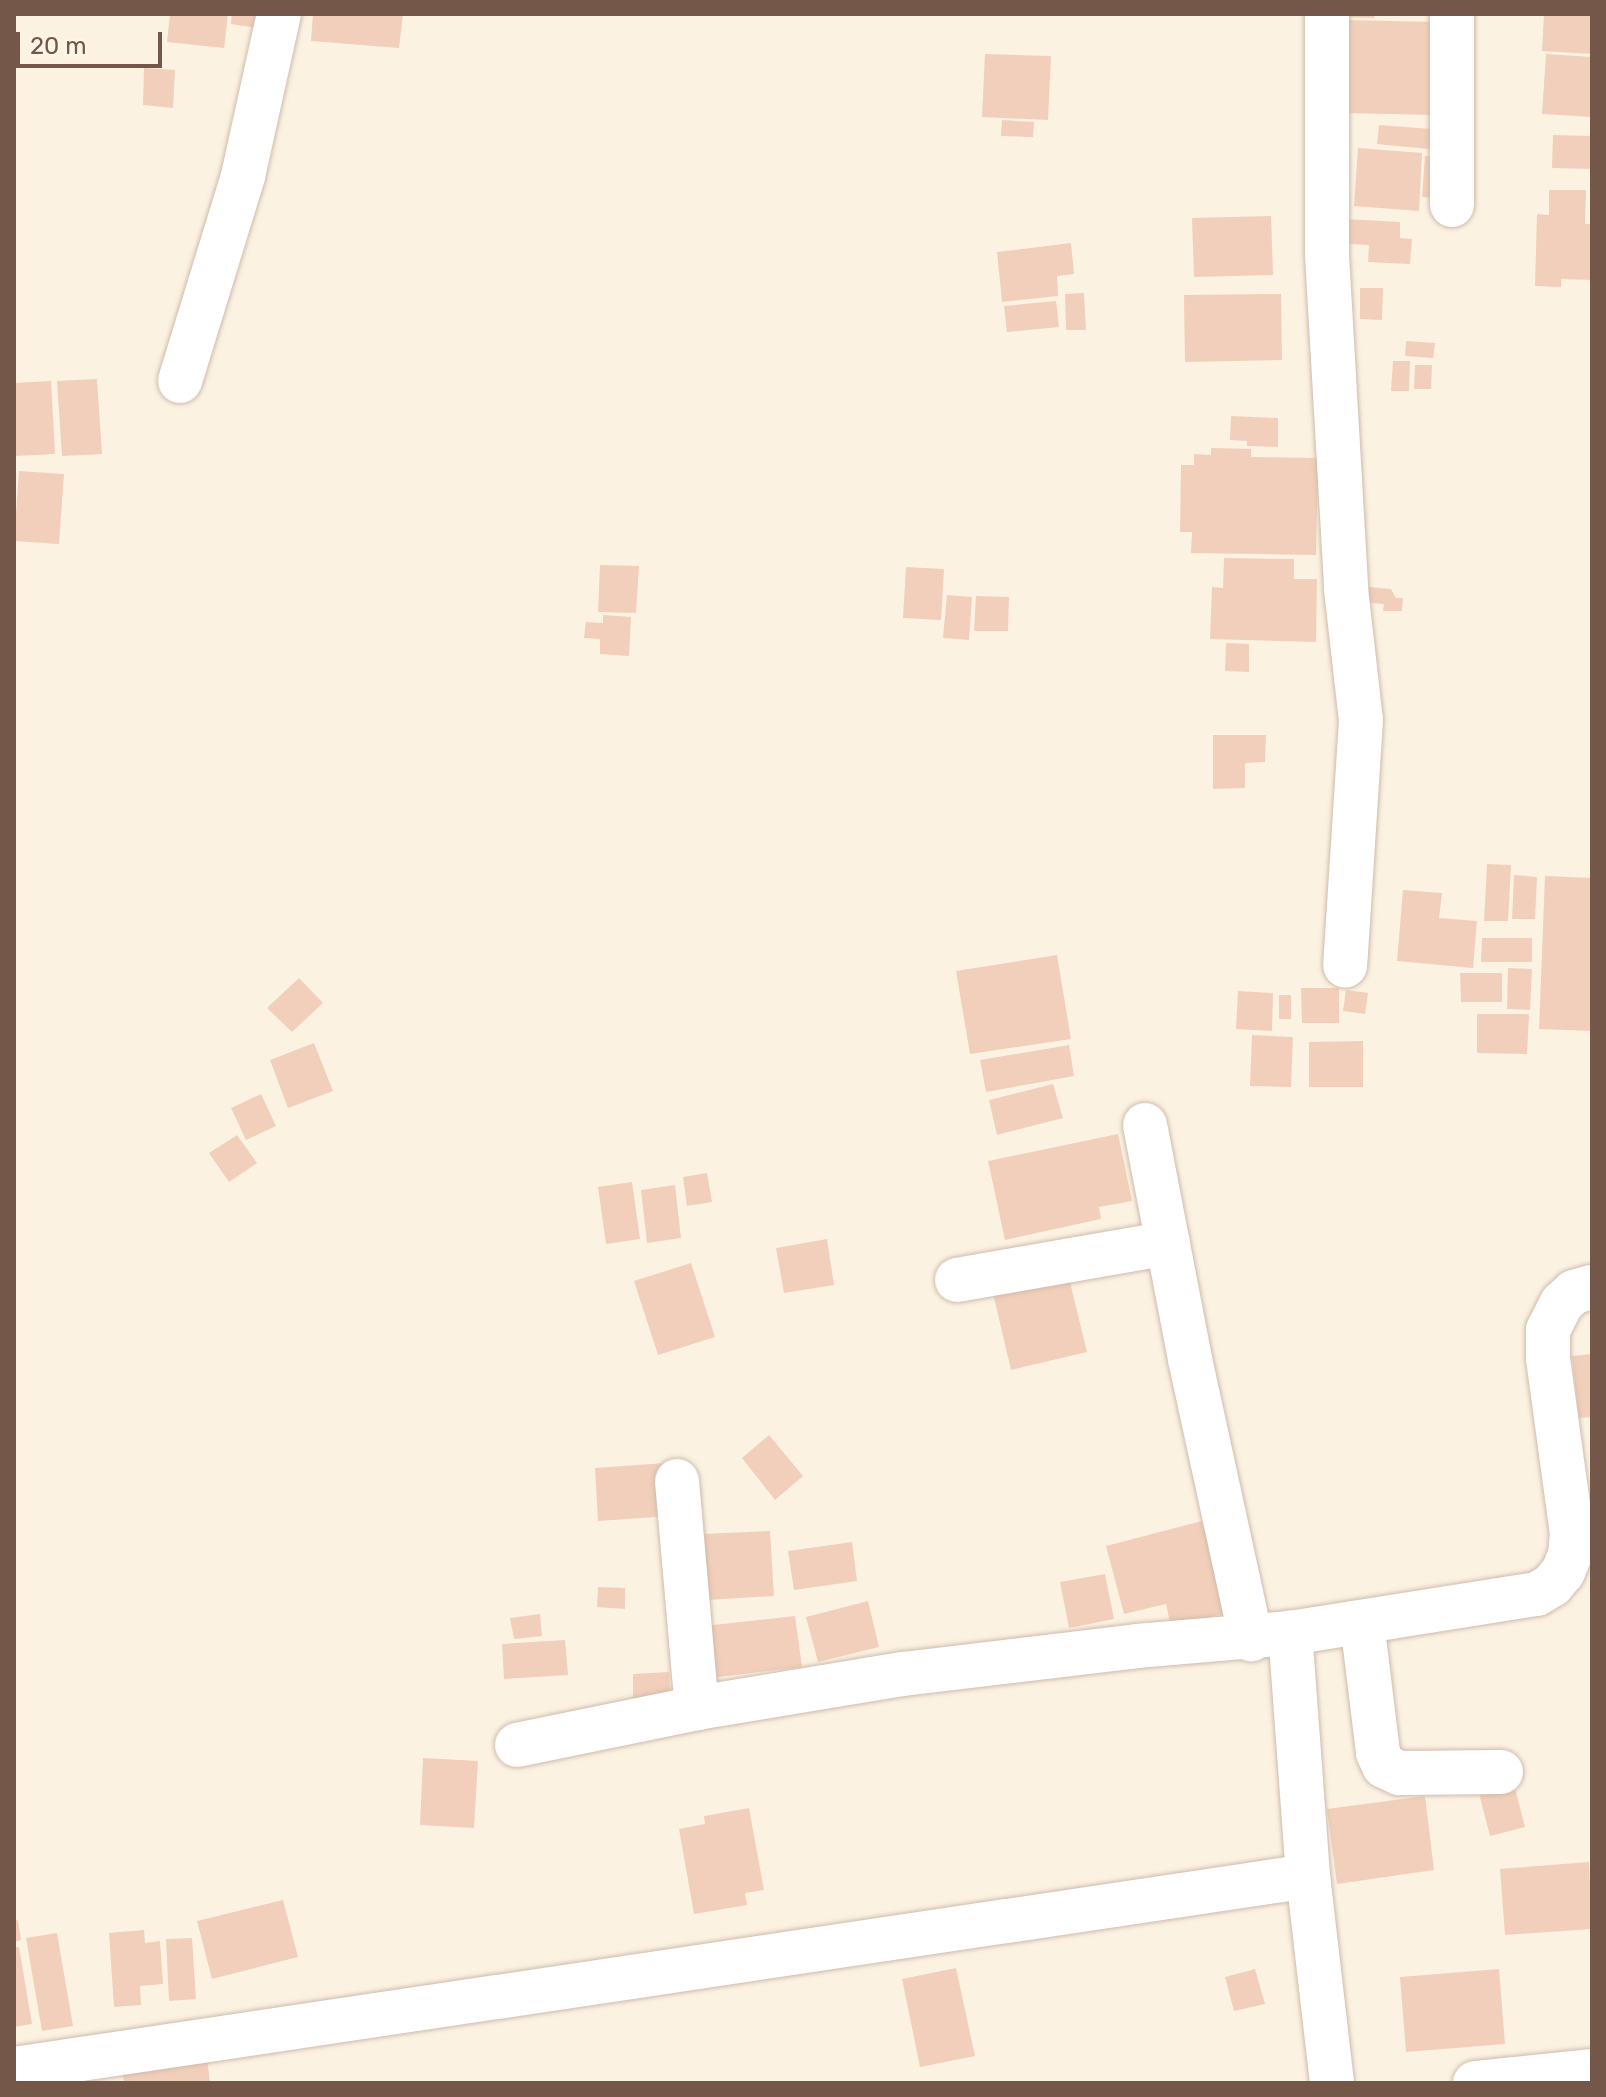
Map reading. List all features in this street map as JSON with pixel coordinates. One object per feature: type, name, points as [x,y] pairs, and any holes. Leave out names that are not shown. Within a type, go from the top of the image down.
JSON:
[{"type":"street","points":[[180,381],[243,176],[279,14]]},
{"type":"street","points":[[1327,14],[1327,255],[1346,589],[1361,720],[1345,965]]},
{"type":"street","points":[[1452,14],[1452,205]]},
{"type":"street","points":[[1145,1125],[1168,1243],[1271,1636],[1308,1876],[1332,2083]]},
{"type":"street","points":[[957,1280],[1168,1243]]},
{"type":"street","points":[[517,1745],[805,1688],[1032,1657],[1271,1636],[1537,1594],[1563,1572],[1572,1534],[1548,1359],[1548,1330],[1562,1303],[1574,1292],[1592,1287]]},
{"type":"street","points":[[677,1481],[697,1708]]},
{"type":"street","points":[[1362,1622],[1378,1753],[1384,1766],[1399,1773],[1501,1772]]},
{"type":"street","points":[[14,2069],[1308,1876]]},
{"type":"street","points":[[1475,2083],[1592,2071]]},
{"type":"building","points":[[170,14],[228,14],[224,48],[167,42]]},
{"type":"building","points":[[232,14],[268,14],[265,29],[231,24]]},
{"type":"building","points":[[313,14],[403,14],[399,48],[311,41]]},
{"type":"building","points":[[1342,14],[1375,14],[1374,18],[1342,17]]},
{"type":"building","points":[[1544,14],[1592,14],[1592,54],[1542,51]]},
{"type":"building","points":[[1345,20],[1434,22],[1432,115],[1344,113]]},
{"type":"building","points":[[985,54],[1051,56],[1048,120],[982,117]]},
{"type":"building","points":[[1546,54],[1592,57],[1592,117],[1542,114]]},
{"type":"building","points":[[144,68],[175,70],[173,108],[143,105]]},
{"type":"building","points":[[1002,120],[1034,122],[1033,137],[1001,136]]},
{"type":"building","points":[[1379,125],[1431,129],[1429,149],[1377,144]]},
{"type":"building","points":[[1553,135],[1592,136],[1592,169],[1552,168]]},
{"type":"building","points":[[1358,148],[1422,153],[1419,211],[1354,206]]},
{"type":"building","points":[[1425,156],[1441,157],[1439,198],[1422,197]]},
{"type":"building","points":[[1549,190],[1586,190],[1585,224],[1592,224],[1592,280],[1561,279],[1561,287],[1535,286],[1537,214],[1549,215]]},
{"type":"building","points":[[1271,216],[1273,275],[1194,277],[1192,218]]},
{"type":"building","points":[[1346,219],[1400,222],[1400,238],[1412,239],[1410,264],[1368,262],[1369,245],[1345,244]]},
{"type":"building","points":[[1071,243],[1074,274],[1057,276],[1058,296],[1002,302],[997,252]]},
{"type":"building","points":[[1360,288],[1383,288],[1382,320],[1360,319]]},
{"type":"building","points":[[1084,293],[1086,330],[1066,330],[1065,294]]},
{"type":"building","points":[[1281,294],[1282,360],[1185,362],[1184,295]]},
{"type":"building","points":[[1056,301],[1059,327],[1007,332],[1004,306]]},
{"type":"building","points":[[1406,341],[1435,343],[1433,358],[1405,356]]},
{"type":"building","points":[[1393,361],[1410,361],[1409,391],[1391,391]]},
{"type":"building","points":[[1415,365],[1432,365],[1431,389],[1414,389]]},
{"type":"building","points":[[97,379],[102,454],[62,456],[57,381]]},
{"type":"building","points":[[51,381],[55,454],[14,456],[14,383]]},
{"type":"building","points":[[1231,416],[1278,418],[1278,447],[1247,446],[1247,441],[1230,440]]},
{"type":"building","points":[[1211,448],[1251,449],[1251,457],[1318,458],[1316,555],[1191,553],[1192,532],[1180,532],[1181,465],[1194,465],[1194,454],[1211,455]]},
{"type":"building","points":[[19,471],[64,474],[59,544],[14,541]]},
{"type":"building","points":[[1224,558],[1294,559],[1294,579],[1317,579],[1316,642],[1210,639],[1212,587],[1223,588]]},
{"type":"building","points":[[600,565],[639,566],[636,613],[598,612]]},
{"type":"building","points":[[906,567],[944,569],[941,620],[903,618]]},
{"type":"building","points":[[1360,586],[1391,589],[1396,598],[1403,598],[1402,611],[1383,611],[1384,604],[1359,602]]},
{"type":"building","points":[[947,595],[972,597],[969,640],[943,638]]},
{"type":"building","points":[[976,596],[1009,597],[1008,631],[974,631]]},
{"type":"building","points":[[603,615],[631,617],[629,656],[600,654],[600,639],[584,638],[586,622],[603,623]]},
{"type":"building","points":[[1226,643],[1249,644],[1249,672],[1225,671]]},
{"type":"building","points":[[1213,735],[1266,735],[1265,762],[1245,763],[1245,788],[1213,789]]},
{"type":"building","points":[[1487,864],[1511,865],[1508,921],[1484,921]]},
{"type":"building","points":[[1514,875],[1537,877],[1535,919],[1512,919]]},
{"type":"building","points":[[1545,876],[1592,878],[1592,1031],[1539,1029]]},
{"type":"building","points":[[1403,890],[1442,893],[1439,918],[1477,921],[1473,968],[1397,961]]},
{"type":"building","points":[[1482,938],[1532,938],[1532,962],[1481,962]]},
{"type":"building","points":[[1057,955],[1071,1039],[970,1054],[956,971]]},
{"type":"building","points":[[1508,968],[1532,969],[1530,1010],[1507,1009]]},
{"type":"building","points":[[1460,973],[1502,973],[1502,1002],[1461,1002]]},
{"type":"building","points":[[299,978],[323,1003],[292,1032],[267,1008]]},
{"type":"building","points":[[1301,988],[1339,988],[1339,1023],[1302,1023]]},
{"type":"building","points":[[1346,990],[1368,993],[1365,1014],[1343,1011]]},
{"type":"building","points":[[1238,991],[1273,993],[1272,1031],[1236,1029]]},
{"type":"building","points":[[1279,995],[1291,995],[1291,1019],[1279,1019]]},
{"type":"building","points":[[1477,1014],[1529,1014],[1527,1054],[1477,1053]]},
{"type":"building","points":[[1252,1035],[1293,1037],[1291,1087],[1250,1086]]},
{"type":"building","points":[[1363,1041],[1363,1087],[1309,1087],[1309,1042]]},
{"type":"building","points":[[314,1043],[333,1091],[288,1108],[270,1060]]},
{"type":"building","points":[[1069,1045],[1074,1076],[986,1092],[980,1060]]},
{"type":"building","points":[[1053,1084],[1063,1118],[997,1135],[989,1100]]},
{"type":"building","points":[[261,1094],[276,1126],[246,1140],[231,1108]]},
{"type":"building","points":[[1118,1134],[1132,1201],[1099,1207],[1101,1219],[1005,1240],[988,1161]]},
{"type":"building","points":[[237,1135],[257,1163],[229,1182],[209,1153]]},
{"type":"building","points":[[707,1173],[712,1202],[687,1206],[683,1177]]},
{"type":"building","points":[[632,1182],[640,1239],[606,1244],[598,1187]]},
{"type":"building","points":[[675,1185],[681,1238],[647,1243],[641,1190]]},
{"type":"building","points":[[827,1239],[834,1285],[784,1293],[776,1248]]},
{"type":"building","points":[[691,1263],[715,1337],[658,1355],[634,1281]]},
{"type":"building","points":[[1068,1274],[1087,1352],[1011,1370],[993,1293]]},
{"type":"building","points":[[1592,1354],[1592,1417],[1579,1418],[1572,1356]]},
{"type":"building","points":[[769,1435],[803,1476],[775,1500],[742,1458]]},
{"type":"building","points":[[666,1463],[670,1516],[598,1521],[595,1468]]},
{"type":"building","points":[[1202,1521],[1225,1613],[1171,1627],[1166,1604],[1124,1614],[1106,1546]]},
{"type":"building","points":[[770,1531],[774,1596],[707,1600],[703,1534]]},
{"type":"building","points":[[852,1542],[857,1581],[794,1590],[788,1551]]},
{"type":"building","points":[[1105,1574],[1114,1619],[1069,1628],[1060,1582]]},
{"type":"building","points":[[598,1587],[625,1588],[625,1609],[597,1607]]},
{"type":"building","points":[[868,1601],[879,1647],[818,1662],[806,1617]]},
{"type":"building","points":[[540,1614],[542,1636],[514,1639],[510,1618]]},
{"type":"building","points":[[795,1616],[802,1667],[710,1678],[704,1626]]},
{"type":"building","points":[[565,1640],[568,1675],[504,1679],[502,1644]]},
{"type":"building","points":[[669,1672],[670,1697],[633,1698],[633,1674]]},
{"type":"building","points":[[423,1758],[478,1761],[474,1828],[420,1825]]},
{"type":"building","points":[[1510,1769],[1525,1827],[1490,1836],[1475,1778]]},
{"type":"building","points":[[1425,1796],[1434,1870],[1337,1884],[1327,1809]]},
{"type":"building","points":[[749,1808],[764,1890],[745,1893],[747,1905],[694,1914],[679,1829],[705,1824],[704,1816]]},
{"type":"building","points":[[1589,1862],[1592,1929],[1505,1935],[1500,1869]]},
{"type":"building","points":[[283,1900],[298,1957],[212,1979],[197,1921]]},
{"type":"building","points":[[18,1920],[21,1940],[14,1942],[14,1921]]},
{"type":"building","points":[[144,1930],[145,1943],[160,1941],[163,1984],[140,1986],[141,2005],[114,2007],[109,1933]]},
{"type":"building","points":[[57,1933],[73,2026],[42,2031],[26,1938]]},
{"type":"building","points":[[192,1938],[196,1999],[169,2001],[166,1939]]},
{"type":"building","points":[[14,1947],[19,1947],[32,2024],[14,2027]]},
{"type":"building","points":[[956,1968],[975,2056],[920,2067],[902,1979]]},
{"type":"building","points":[[1255,1969],[1265,2004],[1234,2011],[1225,1977]]},
{"type":"building","points":[[1499,1969],[1505,2044],[1406,2052],[1400,1977]]},
{"type":"building","points":[[207,2057],[210,2083],[124,2083],[122,2068]]}]
